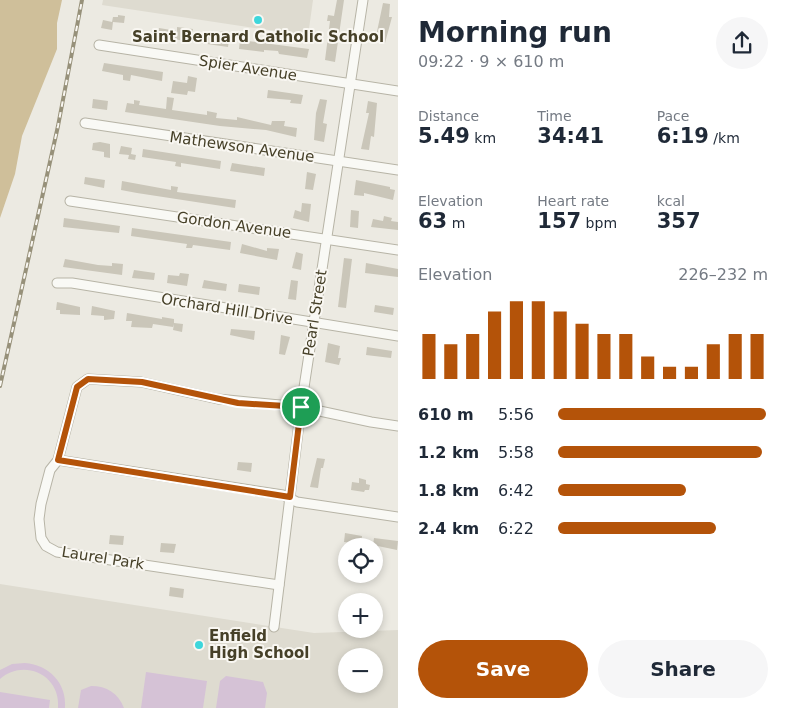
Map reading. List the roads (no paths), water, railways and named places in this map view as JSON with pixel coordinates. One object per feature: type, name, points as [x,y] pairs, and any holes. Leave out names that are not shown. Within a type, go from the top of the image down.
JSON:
[{"type":"street","name":"Pearl Street","points":[[274,628],[301,407],[363,0]]},
{"type":"street","name":"Spier Avenue","points":[[98,45],[398,91]]},
{"type":"street","name":"Mathewson Avenue","points":[[85,123],[398,170]]},
{"type":"street","name":"Gordon Avenue","points":[[70,201],[398,250]]},
{"type":"street","name":"Orchard Hill Drive","points":[[57,284],[72,283],[398,336]]},
{"type":"street","name":"Laurel Park","points":[[279,586],[57,552],[46,546],[42,538],[39,519],[47,479],[50,470],[58,460],[77,387],[88,379],[142,382],[238,403],[301,407]]},
{"type":"street","points":[[301,407],[398,426]]},
{"type":"street","points":[[58,460],[290,497],[297,502],[398,517]]},
{"type":"railway","points":[[0,386],[58,126],[82,0]]},
{"type":"place","name":"Saint Bernard Catholic School","points":[[258,20]]},
{"type":"place","name":"Enfield High School","points":[[199,645]]}]
